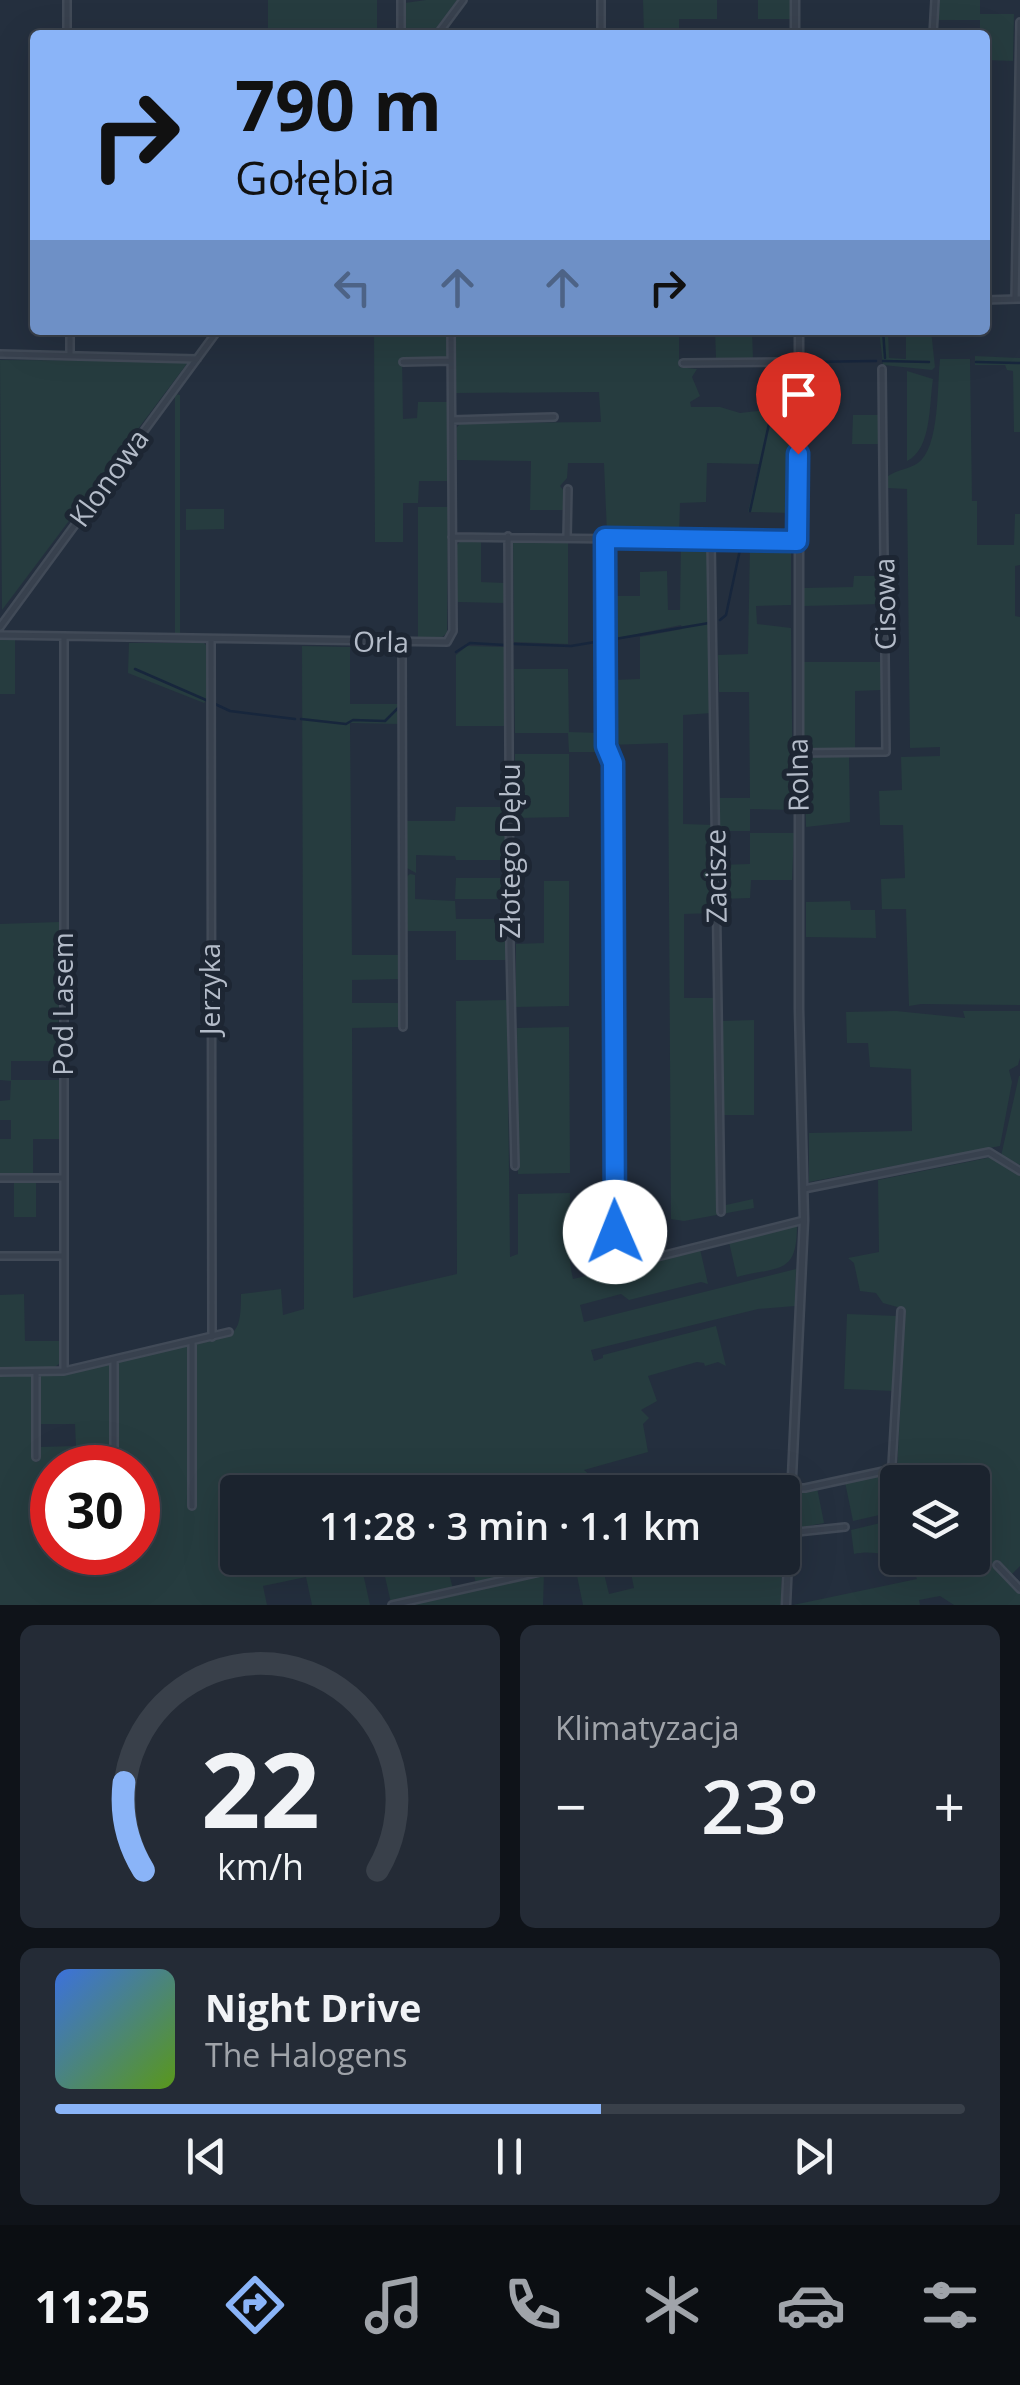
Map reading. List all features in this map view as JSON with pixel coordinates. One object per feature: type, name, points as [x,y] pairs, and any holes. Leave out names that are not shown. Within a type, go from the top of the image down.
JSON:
[{"type":"street","points":[[67,0],[67,30]]},
{"type":"street","points":[[401,0],[401,30]]},
{"type":"street","points":[[441,30],[463,0]]},
{"type":"street","points":[[601,0],[601,30]]},
{"type":"street","points":[[796,0],[796,30]]},
{"type":"street","points":[[932,30],[935,0]]},
{"type":"street","points":[[448,21],[449,30]]},
{"type":"street","points":[[990,300],[1018,299],[1020,22]]},
{"type":"street","points":[[70,335],[70,355]]},
{"type":"street","name":"Klonowa","points":[[0,626],[214,335]]},
{"type":"street","name":"Orla","points":[[0,635],[445,643],[452,638],[451,335]]},
{"type":"street","name":"Rolna","points":[[793,1475],[804,1220],[798,754],[800,335]]},
{"type":"street","points":[[0,354],[197,359]]},
{"type":"street","points":[[402,362],[451,362]]},
{"type":"street","points":[[682,363],[799,362]]},
{"type":"street","name":"Cisowa","points":[[798,754],[886,752],[882,369]]},
{"type":"street","points":[[452,420],[554,417]]},
{"type":"street","points":[[567,538],[568,490]]},
{"type":"street","name":"Złotego Dębu","points":[[508,536],[515,1166]]},
{"type":"street","points":[[452,537],[797,541]]},
{"type":"street","points":[[605,538],[606,746],[613,763],[615,1232]]},
{"type":"street","name":"Zacisze","points":[[711,540],[721,1212]]},
{"type":"street","name":"Pod Lasem","points":[[64,637],[64,1371]]},
{"type":"street","name":"Jerzyka","points":[[212,641],[212,1337]]},
{"type":"street","points":[[402,643],[403,1027]]},
{"type":"street","points":[[804,1189],[990,1152],[1020,1171]]},
{"type":"street","points":[[0,1178],[63,1178]]},
{"type":"street","points":[[654,1258],[804,1220]]},
{"type":"street","points":[[0,1256],[64,1256]]},
{"type":"street","points":[[800,1488],[888,1470],[892,1465],[901,1311]]},
{"type":"street","points":[[0,1372],[64,1371],[230,1332]]},
{"type":"street","points":[[192,1342],[192,1506]]},
{"type":"street","points":[[114,1360],[114,1445]]},
{"type":"street","points":[[36,1372],[36,1445]]},
{"type":"street","points":[[800,1532],[845,1527]]},
{"type":"street","points":[[997,1565],[1020,1589]]},
{"type":"street","points":[[392,1605],[526,1575]]},
{"type":"street","name":"Rolna","points":[[786,1605],[787,1575]]},
{"type":"green space","points":[[268,0],[377,0],[377,30],[268,30]]},
{"type":"green space","points":[[457,0],[435,30],[405,30],[405,3]]},
{"type":"green space","points":[[643,0],[717,0],[717,19],[679,19],[679,30],[644,30]]},
{"type":"green space","points":[[758,0],[790,0],[791,19],[758,19]]},
{"type":"green space","points":[[938,0],[980,0],[980,14],[1014,14],[1013,61],[990,60],[990,30],[980,30],[980,20],[938,20]]},
{"type":"green space","points":[[374,335],[447,335],[447,359],[402,358],[403,419],[417,418],[418,402],[447,402],[448,481],[419,481],[418,503],[403,503],[403,542],[375,542]]},
{"type":"green space","points":[[455,335],[679,335],[679,367],[697,369],[692,377],[700,396],[690,402],[691,407],[720,407],[740,413],[776,409],[784,373],[793,372],[793,513],[748,512],[759,464],[707,463],[706,502],[680,503],[679,536],[607,533],[604,463],[568,463],[567,478],[560,486],[564,491],[564,510],[530,510],[531,461],[457,460],[456,428],[461,423],[601,422],[599,392],[456,393]]},
{"type":"green space","points":[[715,335],[752,335],[753,358],[716,358]]},
{"type":"green space","points":[[880,335],[888,335],[889,358],[906,359],[906,335],[932,335],[935,367],[932,370],[883,365]]},
{"type":"green space","points":[[975,356],[1020,358],[1020,432],[1014,432],[1013,371],[1005,365],[975,365]]},
{"type":"green space","points":[[940,359],[970,359],[972,501],[977,501],[977,545],[1014,545],[1015,514],[1020,514],[1015,616],[1020,617],[1020,1005],[909,1006],[906,909],[882,909],[881,879],[905,878],[903,825],[880,825],[879,791],[902,790],[901,757],[940,756],[940,747],[910,748],[907,489],[888,488],[888,476],[918,463],[930,444]]},
{"type":"green space","points":[[0,360],[189,361],[2,610]]},
{"type":"green space","points":[[907,371],[933,379],[925,436],[921,447],[907,461]]},
{"type":"green space","points":[[175,394],[180,395],[180,636],[175,636]]},
{"type":"green space","points":[[853,415],[880,415],[880,444],[852,444]]},
{"type":"green space","points":[[418,507],[448,507],[447,633],[440,639],[418,638]]},
{"type":"green space","points":[[186,509],[224,509],[224,529],[186,530]]},
{"type":"green space","points":[[461,540],[481,540],[481,582],[505,583],[505,603],[457,602],[457,545]]},
{"type":"green space","points":[[513,541],[568,542],[568,644],[514,642]]},
{"type":"green space","points":[[681,543],[709,544],[712,713],[683,715],[683,824],[713,825],[715,913],[684,914],[684,998],[715,998],[717,1207],[753,1199],[754,1208],[684,1221],[671,1219],[668,743],[608,745],[608,675],[613,680],[640,679],[640,637],[682,629],[681,625],[608,640],[608,596],[640,596],[640,572],[667,571],[668,610],[680,610]]},
{"type":"green space","points":[[750,544],[791,544],[791,605],[756,606],[757,624],[791,628],[793,810],[750,809],[750,831],[720,831],[719,798],[750,798],[749,692],[719,692],[718,655],[748,654]]},
{"type":"green space","points":[[854,576],[881,576],[882,604],[804,606],[804,588],[853,587]]},
{"type":"green space","points":[[0,640],[15,640],[15,694],[0,694]]},
{"type":"green space","points":[[129,643],[204,643],[208,647],[208,698],[204,703],[128,673]]},
{"type":"green space","points":[[302,646],[350,647],[350,704],[399,704],[399,724],[350,723],[352,955],[400,955],[400,979],[352,980],[352,1003],[400,1003],[400,1027],[352,1028],[353,1298],[457,1274],[456,1001],[507,1000],[510,1257],[518,1254],[518,1194],[570,1193],[573,1279],[700,1249],[708,1284],[701,1282],[629,1300],[621,1294],[580,1305],[584,1322],[796,1269],[795,1306],[758,1309],[591,1350],[594,1361],[603,1355],[716,1326],[726,1366],[697,1362],[648,1376],[657,1401],[641,1410],[649,1418],[643,1424],[648,1452],[584,1470],[590,1475],[220,1475],[220,1575],[363,1575],[370,1605],[312,1605],[306,1577],[263,1586],[267,1605],[0,1605],[0,1376],[33,1376],[30,1575],[160,1575],[160,1445],[117,1445],[116,1361],[189,1345],[190,1506],[194,1508],[195,1344],[233,1332],[239,1319],[241,1294],[281,1289],[283,1315],[304,1309]]},
{"type":"green space","points":[[467,646],[505,647],[506,726],[456,726],[456,655]]},
{"type":"green space","points":[[804,662],[882,662],[882,690],[855,691],[855,748],[804,748]]},
{"type":"green space","points":[[514,669],[568,669],[569,732],[601,733],[605,756],[600,752],[569,752],[568,733],[515,733]]},
{"type":"green space","points":[[515,754],[569,754],[569,817],[515,818]]},
{"type":"green space","points":[[804,756],[849,757],[850,822],[806,827]]},
{"type":"green space","points":[[456,807],[506,807],[507,860],[416,855],[416,873],[407,868],[407,821],[455,821]]},
{"type":"green space","points":[[750,833],[794,833],[792,880],[751,880],[750,898],[720,899],[720,865],[750,864]]},
{"type":"green space","points":[[415,875],[415,899],[455,901],[456,919],[507,919],[507,960],[456,960],[456,931],[407,931],[406,877]]},
{"type":"green space","points":[[456,878],[507,878],[507,899],[455,899]]},
{"type":"green space","points":[[544,881],[569,881],[569,1006],[516,1007],[516,944],[544,943]]},
{"type":"green space","points":[[850,901],[851,910],[875,910],[876,938],[806,937],[806,902]]},
{"type":"green space","points":[[60,922],[58,1061],[11,1061],[11,1080],[59,1080],[59,1139],[33,1139],[33,1174],[0,1174],[0,1139],[11,1139],[11,1120],[0,1120],[0,1101],[10,1100],[11,1081],[0,1080],[0,924]]},
{"type":"green space","points":[[896,1011],[965,1018],[963,1011],[1020,1011],[1020,1058],[1018,1065],[1009,1070],[1012,1082],[1000,1146],[809,1182],[809,1133],[912,1131],[911,1069],[870,1067],[868,1043],[847,1043],[846,1012]]},
{"type":"green space","points":[[754,1020],[754,1115],[723,1115],[722,1021]]},
{"type":"green space","points":[[569,1027],[570,1173],[518,1174],[517,1028]]},
{"type":"green space","points":[[1020,1076],[1020,1165],[1001,1156]]},
{"type":"green space","points":[[997,1156],[1020,1175],[1020,1566],[1011,1575],[996,1560],[991,1565],[1020,1594],[1020,1605],[954,1605],[940,1596],[919,1600],[920,1605],[793,1605],[917,1579],[915,1575],[990,1575],[990,1465],[897,1465],[905,1317],[901,1308],[883,1303],[876,1293],[860,1291],[854,1263],[848,1258],[879,1252],[878,1180]]},
{"type":"green space","points":[[36,1181],[36,1217],[14,1217],[14,1182]]},
{"type":"green space","points":[[797,1225],[794,1253],[789,1261],[775,1269],[737,1277],[729,1242]]},
{"type":"green space","points":[[24,1294],[25,1341],[60,1341],[60,1363],[55,1367],[0,1368],[0,1295]]},
{"type":"green space","points":[[847,1314],[897,1316],[894,1391],[844,1389]]},
{"type":"green space","points":[[111,1365],[111,1445],[76,1445],[75,1424],[39,1424],[40,1376]]},
{"type":"green space","points":[[880,1474],[880,1515],[853,1521],[845,1482]]},
{"type":"green space","points":[[817,1488],[824,1523],[800,1528],[800,1491]]},
{"type":"green space","points":[[880,1523],[880,1554],[854,1554],[851,1530]]},
{"type":"green space","points":[[385,1575],[449,1575],[453,1589],[391,1603]]},
{"type":"green space","points":[[474,1575],[513,1575],[476,1584]]},
{"type":"green space","points":[[535,1575],[544,1575],[543,1605],[407,1605]]},
{"type":"green space","points":[[577,1575],[604,1575],[609,1594],[634,1588],[631,1575],[782,1575],[781,1605],[583,1605]]},
{"type":"waterway","points":[[883,335],[885,358]]},
{"type":"waterway","points":[[805,362],[876,361]]},
{"type":"waterway","points":[[883,361],[929,362]]},
{"type":"waterway","points":[[976,362],[1020,363]]},
{"type":"waterway","points":[[750,511],[780,373]]},
{"type":"waterway","points":[[720,620],[726,615],[741,545]]},
{"type":"waterway","points":[[615,639],[709,623]]},
{"type":"waterway","points":[[514,644],[571,646],[601,641]]},
{"type":"waterway","points":[[456,652],[470,643],[505,645]]},
{"type":"waterway","points":[[135,669],[206,700]]},
{"type":"waterway","points":[[215,704],[230,711],[295,719]]},
{"type":"waterway","points":[[301,719],[346,724],[353,720],[385,721],[400,706]]},
{"type":"route","points":[[615,1232],[613,763],[606,746],[605,538],[797,541],[798,454]]}]
